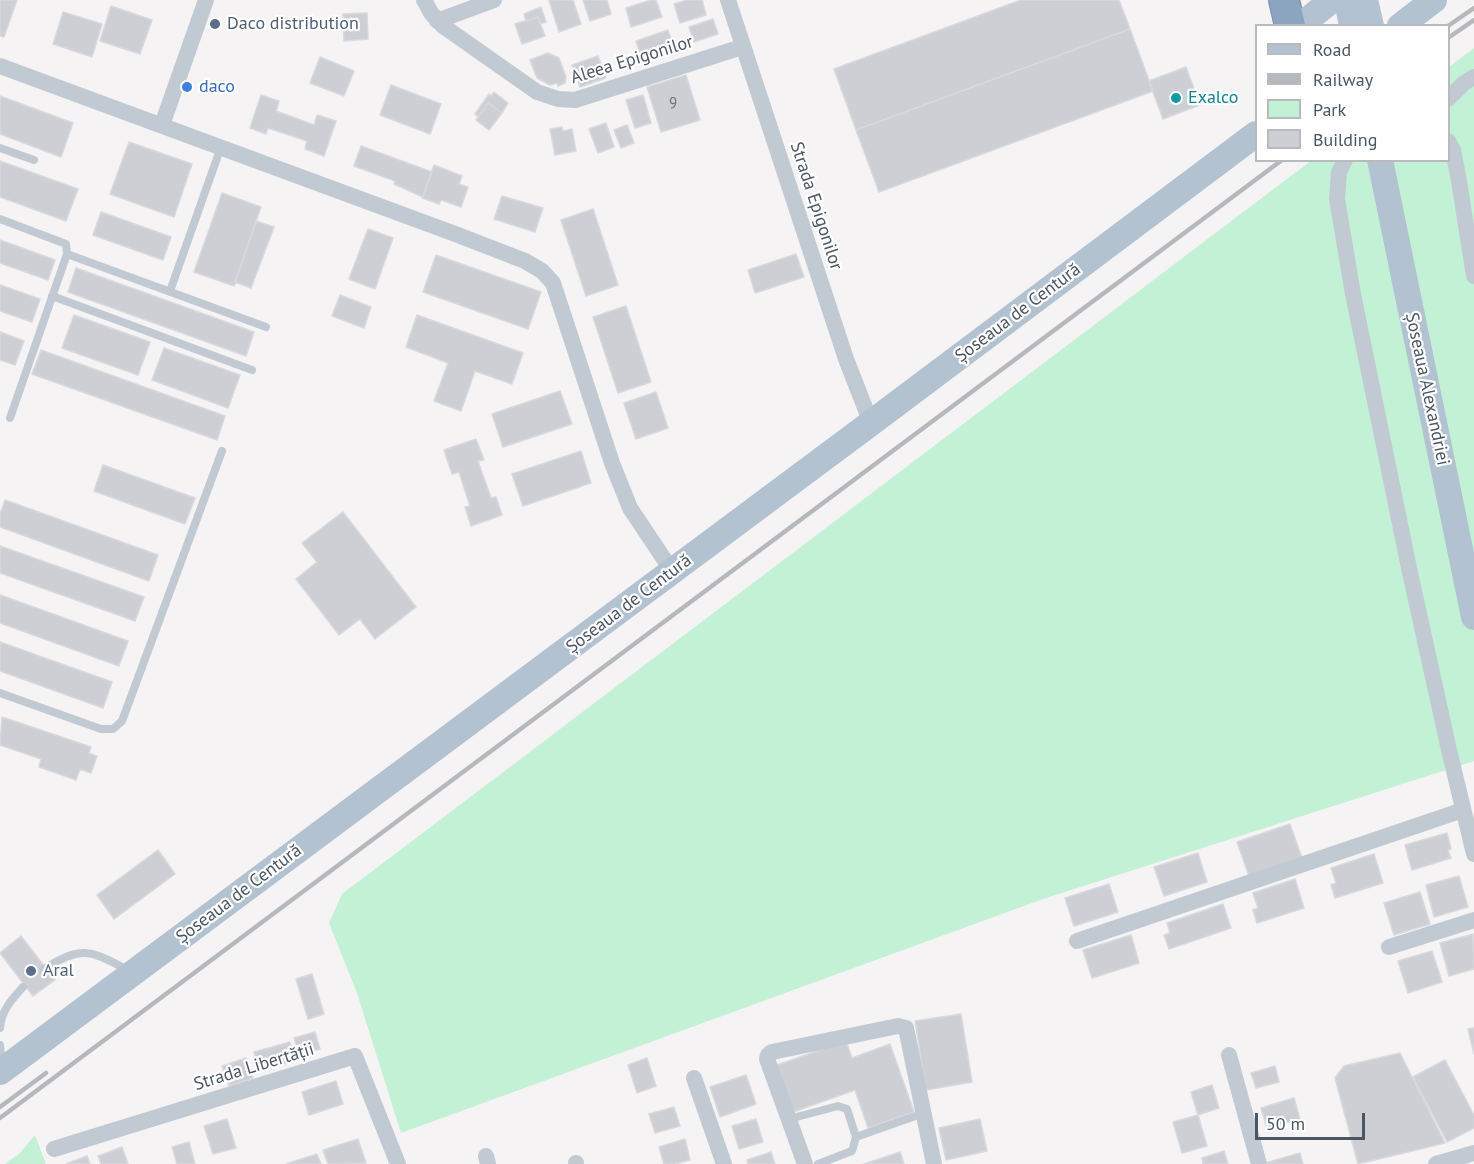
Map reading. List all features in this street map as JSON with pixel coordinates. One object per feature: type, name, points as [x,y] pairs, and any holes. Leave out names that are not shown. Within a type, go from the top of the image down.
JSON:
[{"type":"highway","points":[[1284,0],[1290,24]]},
{"type":"main road","points":[[1305,24],[1332,0]]},
{"type":"main road","points":[[1347,0],[1352,24]]},
{"type":"main road","points":[[1365,0],[1371,24]]},
{"type":"main road","points":[[1403,24],[1428,3]]},
{"type":"main road","name":"Șoseaua de Centură","points":[[1,1071],[1255,136]]},
{"type":"main road","name":"Șoseaua Alexandriei","points":[[1391,170],[1474,530]]},
{"type":"main road","name":"Șoseaua Alexandriei","points":[[1391,170],[1474,617]]},
{"type":"street","points":[[162,125],[206,0]]},
{"type":"street","points":[[424,0],[437,21],[494,0]]},
{"type":"street","name":"Strada Epigonilor","points":[[728,0],[843,350],[872,423]]},
{"type":"street","name":"Aleea Epigonilor","points":[[437,21],[537,92],[566,101],[742,47]]},
{"type":"street","points":[[0,66],[496,249],[542,271],[553,283],[560,301],[612,463],[630,508],[672,572]]},
{"type":"street","points":[[1450,98],[1464,83],[1474,77]]},
{"type":"street","points":[[1450,143],[1459,181],[1474,276]]},
{"type":"street","points":[[1344,162],[1339,172],[1337,199],[1355,305],[1383,447],[1474,854]]},
{"type":"street","points":[[1077,941],[1463,810]]},
{"type":"street","points":[[1389,947],[1474,920]]},
{"type":"street","points":[[805,1164],[767,1059],[768,1055],[772,1052],[898,1026],[906,1028],[934,1164]]},
{"type":"street","points":[[1229,1055],[1259,1164]]},
{"type":"street","name":"Strada Libertății","points":[[54,1149],[355,1056],[397,1164]]},
{"type":"street","points":[[694,1078],[724,1164]]},
{"type":"street","points":[[1436,1164],[1474,1153]]},
{"type":"lane","points":[[170,291],[221,147]]},
{"type":"lane","points":[[0,148],[34,160]]},
{"type":"lane","points":[[0,219],[66,244],[67,255],[10,418]]},
{"type":"lane","points":[[67,255],[266,327]]},
{"type":"lane","points":[[52,296],[252,370]]},
{"type":"lane","points":[[0,693],[101,729],[114,729],[122,721],[222,451]]},
{"type":"lane","points":[[44,969],[63,957],[83,952],[98,955],[133,972]]},
{"type":"lane","points":[[0,1029],[0,1022],[8,1004],[23,987]]},
{"type":"lane","points":[[0,1045],[1,1071]]},
{"type":"lane","points":[[789,1119],[838,1106],[848,1109],[856,1137],[852,1151],[819,1164]]},
{"type":"lane","points":[[856,1137],[924,1113]]},
{"type":"green space","points":[[1474,48],[1474,761],[1043,899],[401,1133],[357,993],[329,923],[342,894],[1309,162],[1450,162],[1450,66]]},
{"type":"green space","points":[[35,1135],[46,1164],[5,1164],[20,1153]]},
{"type":"building","points":[[0,0],[17,0],[4,37],[0,36]]},
{"type":"building","points":[[549,0],[573,0],[581,24],[559,32]]},
{"type":"building","points":[[583,0],[607,0],[611,14],[590,21]]},
{"type":"building","points":[[656,0],[662,17],[631,27],[626,8]]},
{"type":"building","points":[[687,0],[702,0],[706,15],[680,23],[674,4]]},
{"type":"building","points":[[1021,0],[1119,0],[1130,29],[856,130],[834,69]]},
{"type":"building","points":[[111,6],[152,20],[140,54],[100,41]]},
{"type":"building","points":[[541,7],[546,22],[540,24],[538,17],[526,21],[524,14]]},
{"type":"building","points":[[63,12],[102,24],[92,57],[53,44]]},
{"type":"building","points":[[367,13],[368,39],[344,41],[343,14]]},
{"type":"building","points":[[538,17],[545,36],[522,44],[515,24]]},
{"type":"building","points":[[713,19],[718,34],[694,42],[689,27]]},
{"type":"building","points":[[1130,29],[1153,91],[879,192],[856,130]]},
{"type":"building","points":[[668,30],[675,50],[646,60],[644,56],[641,57],[636,41]]},
{"type":"building","points":[[548,53],[559,58],[566,77],[565,83],[558,86],[557,83],[550,85],[537,78],[530,60]]},
{"type":"building","points":[[598,56],[606,78],[580,87],[572,65]]},
{"type":"building","points":[[320,57],[354,71],[344,96],[310,83]]},
{"type":"building","name":"Exalco","points":[[1186,67],[1200,105],[1163,119],[1149,81]]},
{"type":"building","points":[[686,75],[700,120],[661,132],[647,87]]},
{"type":"building","points":[[391,85],[441,104],[430,134],[380,115]]},
{"type":"building","points":[[494,92],[508,103],[502,113],[488,103],[478,117],[475,114],[489,94],[491,96]]},
{"type":"building","points":[[261,95],[279,101],[276,111],[314,125],[317,115],[336,121],[324,156],[305,149],[307,141],[268,128],[266,134],[250,128]]},
{"type":"building","points":[[643,95],[651,123],[635,128],[626,100]]},
{"type":"building","points":[[0,96],[73,123],[61,157],[0,134]]},
{"type":"building","points":[[488,103],[502,113],[489,130],[476,120]]},
{"type":"building","points":[[606,123],[614,147],[598,153],[589,129]]},
{"type":"building","points":[[627,125],[634,143],[621,148],[614,130]]},
{"type":"building","points":[[562,127],[563,131],[572,129],[576,151],[555,155],[550,129]]},
{"type":"building","points":[[129,142],[192,164],[174,217],[110,194]]},
{"type":"building","points":[[361,146],[432,172],[423,197],[394,184],[395,181],[354,166]]},
{"type":"building","points":[[0,161],[78,189],[66,221],[0,197]]},
{"type":"building","points":[[434,165],[462,176],[459,184],[468,187],[461,207],[441,200],[439,204],[422,198]]},
{"type":"building","points":[[222,193],[261,207],[234,286],[194,272]]},
{"type":"building","points":[[502,196],[543,208],[535,232],[494,219]]},
{"type":"building","points":[[593,209],[618,285],[586,296],[561,220]]},
{"type":"building","points":[[101,212],[171,237],[163,260],[93,235]]},
{"type":"building","points":[[256,221],[274,227],[251,288],[235,282]]},
{"type":"building","points":[[368,229],[393,238],[375,289],[349,279]]},
{"type":"building","points":[[0,240],[55,260],[48,280],[0,263]]},
{"type":"building","points":[[796,254],[804,277],[755,293],[748,270]]},
{"type":"building","points":[[436,255],[541,292],[528,329],[423,292]]},
{"type":"building","points":[[76,268],[254,332],[246,356],[68,292]]},
{"type":"building","points":[[0,285],[40,299],[32,322],[0,311]]},
{"type":"building","points":[[340,295],[371,307],[364,328],[332,316]]},
{"type":"building","points":[[626,306],[651,382],[618,393],[593,317]]},
{"type":"building","points":[[74,315],[150,342],[138,375],[62,348]]},
{"type":"building","points":[[417,315],[523,353],[512,384],[475,371],[461,411],[434,401],[448,363],[406,347]]},
{"type":"building","points":[[0,332],[24,341],[15,365],[0,360]]},
{"type":"building","points":[[164,348],[240,375],[228,408],[152,380]]},
{"type":"building","points":[[41,350],[225,416],[217,440],[32,374]]},
{"type":"building","points":[[560,391],[572,424],[503,447],[492,414]]},
{"type":"building","points":[[656,392],[668,428],[636,439],[624,403]]},
{"type":"building","points":[[476,439],[484,460],[478,461],[491,498],[496,497],[502,515],[471,526],[465,507],[470,506],[459,472],[452,474],[444,450]]},
{"type":"building","points":[[581,451],[591,483],[523,506],[512,474]]},
{"type":"building","points":[[103,465],[195,498],[185,524],[94,491]]},
{"type":"building","points":[[5,500],[158,555],[149,581],[0,527],[0,514]]},
{"type":"building","points":[[343,512],[416,607],[375,639],[360,619],[339,635],[296,579],[317,562],[302,543]]},
{"type":"building","points":[[0,546],[144,597],[135,621],[0,573]]},
{"type":"building","points":[[0,595],[128,641],[119,666],[0,623]]},
{"type":"building","points":[[0,642],[112,682],[103,708],[0,671]]},
{"type":"building","points":[[2,717],[91,747],[89,753],[97,756],[91,773],[80,769],[76,780],[39,767],[41,759],[0,745]]},
{"type":"building","points":[[1290,824],[1302,858],[1249,876],[1237,842]]},
{"type":"building","points":[[1447,833],[1451,858],[1412,870],[1405,845]]},
{"type":"building","points":[[158,850],[175,874],[114,919],[97,895]]},
{"type":"building","points":[[1198,853],[1207,882],[1164,896],[1154,867]]},
{"type":"building","points":[[1374,854],[1383,883],[1335,898],[1331,885],[1336,883],[1331,868]]},
{"type":"building","points":[[1459,876],[1468,907],[1434,917],[1426,885]]},
{"type":"building","points":[[1295,879],[1304,908],[1257,923],[1253,910],[1258,908],[1253,893]]},
{"type":"building","points":[[1109,884],[1118,912],[1074,926],[1065,898]]},
{"type":"building","points":[[1420,892],[1430,924],[1394,935],[1384,903]]},
{"type":"building","points":[[1223,904],[1231,928],[1169,949],[1164,935],[1170,933],[1167,923]]},
{"type":"building","points":[[1473,934],[1474,969],[1449,976],[1440,943]]},
{"type":"building","points":[[1131,935],[1139,963],[1092,978],[1083,950]]},
{"type":"building","name":"Aral","points":[[21,936],[55,980],[33,996],[0,953]]},
{"type":"building","points":[[1432,951],[1442,982],[1408,993],[1398,961]]},
{"type":"building","points":[[312,974],[324,1014],[308,1019],[296,979]]},
{"type":"building","points":[[961,1014],[972,1082],[926,1090],[915,1021]]},
{"type":"building","points":[[1474,1028],[1474,1054],[1468,1029]]},
{"type":"building","points":[[315,1032],[320,1049],[299,1055],[294,1038]]},
{"type":"building","points":[[846,1041],[852,1058],[890,1044],[914,1112],[868,1128],[855,1090],[793,1112],[777,1065]]},
{"type":"building","points":[[290,1042],[295,1061],[259,1071],[254,1052]]},
{"type":"building","points":[[1400,1053],[1445,1143],[1358,1164],[1335,1078],[1344,1066]]},
{"type":"building","points":[[246,1058],[253,1078],[229,1086],[222,1066]]},
{"type":"building","points":[[647,1058],[656,1086],[637,1093],[628,1065]]},
{"type":"building","points":[[1445,1060],[1474,1115],[1474,1128],[1447,1142],[1413,1077]]},
{"type":"building","points":[[1275,1066],[1279,1082],[1256,1088],[1251,1073]]},
{"type":"building","points":[[746,1075],[756,1104],[720,1117],[710,1087]]},
{"type":"building","points":[[336,1081],[343,1104],[309,1115],[302,1092]]},
{"type":"building","points":[[1212,1085],[1219,1108],[1198,1115],[1191,1092]]},
{"type":"building","points":[[1294,1098],[1300,1119],[1267,1128],[1261,1108]]},
{"type":"building","points":[[674,1107],[680,1126],[655,1133],[649,1114]]},
{"type":"building","points":[[1198,1115],[1207,1146],[1182,1153],[1173,1122]]},
{"type":"building","points":[[227,1119],[236,1148],[213,1154],[204,1126]]},
{"type":"building","points":[[756,1119],[763,1142],[739,1149],[732,1126]]},
{"type":"building","points":[[980,1119],[987,1151],[946,1160],[939,1128]]},
{"type":"building","points":[[358,1139],[366,1163],[328,1164],[323,1150]]},
{"type":"building","points":[[685,1139],[690,1160],[664,1164],[659,1147]]},
{"type":"building","points":[[189,1142],[195,1164],[177,1164],[172,1147]]},
{"type":"building","points":[[122,1147],[128,1164],[101,1164],[98,1156]]},
{"type":"building","points":[[1224,1151],[1228,1164],[1203,1164],[1202,1158]]},
{"type":"building","points":[[771,1152],[775,1164],[748,1164],[747,1160]]},
{"type":"building","points":[[900,1152],[904,1164],[864,1164]]},
{"type":"building","points":[[1300,1153],[1303,1164],[1262,1164]]},
{"type":"building","points":[[317,1154],[321,1164],[286,1164]]},
{"type":"building","points":[[87,1156],[90,1164],[66,1164]]},
{"type":"railway","points":[[1450,25],[1474,8]]},
{"type":"railway","points":[[1450,37],[1474,20]]},
{"type":"railway","points":[[0,1118],[1279,162]]},
{"type":"railway","points":[[0,1107],[46,1073]]},
{"type":"place","name":"Daco distribution","points":[[215,24]]},
{"type":"place","name":"daco","points":[[187,87]]},
{"type":"place","name":"Exalco","points":[[1176,98]]},
{"type":"place","name":"Aral","points":[[31,971]]}]
